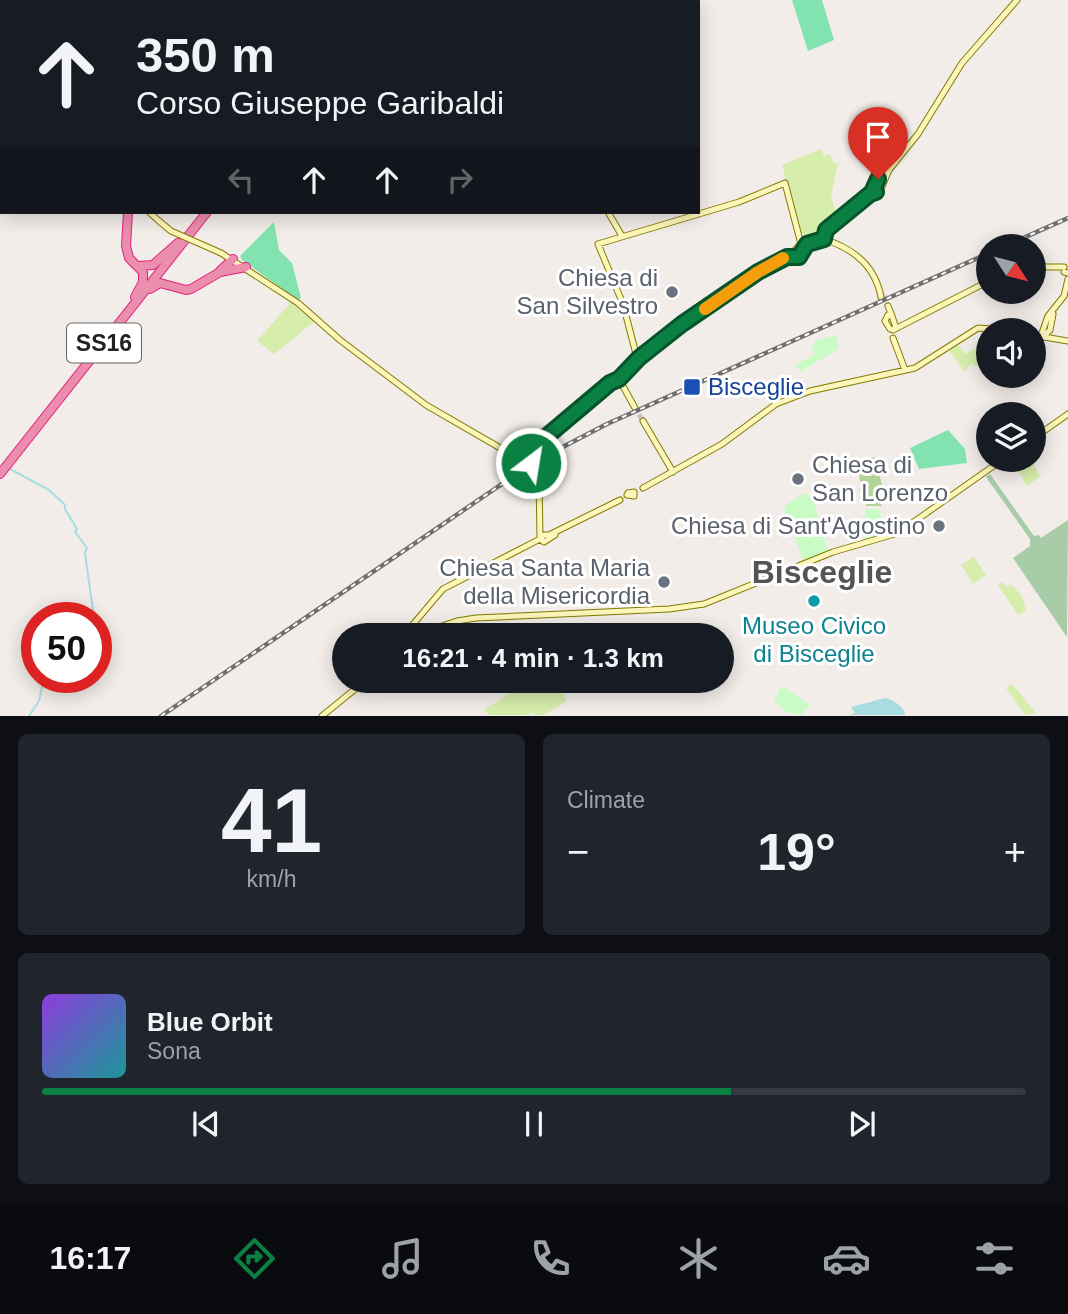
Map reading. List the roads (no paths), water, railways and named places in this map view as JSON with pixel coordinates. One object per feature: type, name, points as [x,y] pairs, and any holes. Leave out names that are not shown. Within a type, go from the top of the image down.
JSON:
[{"type":"highway","points":[[128,214],[125,246],[129,258],[143,272],[143,282],[133,300]]},
{"type":"highway","name":"SS16","points":[[0,466],[203,214]]},
{"type":"highway","name":"SS16","points":[[0,474],[204,214]]},
{"type":"highway","points":[[139,266],[153,265],[178,243]]},
{"type":"highway","points":[[221,253],[223,269]]},
{"type":"highway","points":[[171,285],[164,275],[172,256]]},
{"type":"highway","points":[[129,312],[150,289],[160,283],[191,289],[223,269],[233,259]]},
{"type":"highway","points":[[223,269],[246,267]]},
{"type":"street","points":[[151,214],[171,231],[233,259],[298,303],[340,340],[426,405],[506,450],[526,456],[679,326],[758,272],[794,254],[805,242],[824,236],[875,191],[880,179],[918,134],[966,57],[1017,0]]},
{"type":"street","points":[[700,213],[739,202],[782,184],[799,233],[805,242]]},
{"type":"street","points":[[609,214],[622,236]]},
{"type":"street","points":[[639,358],[624,304],[598,244],[698,214]]},
{"type":"street","points":[[824,236],[859,257],[873,274],[882,295]]},
{"type":"street","points":[[1046,330],[1064,296],[1068,259]]},
{"type":"street","points":[[1046,267],[1065,269]]},
{"type":"street","points":[[894,324],[976,287]]},
{"type":"street","points":[[887,307],[905,370]]},
{"type":"street","points":[[422,623],[449,588],[673,472],[722,444],[775,404],[810,391],[913,368],[976,329]]},
{"type":"street","points":[[1046,336],[1068,341]]},
{"type":"street","points":[[617,378],[635,408]]},
{"type":"street","points":[[1046,430],[1068,414]]},
{"type":"street","points":[[643,421],[673,472]]},
{"type":"street","points":[[450,623],[475,618],[690,608],[833,552],[898,533],[985,472]]},
{"type":"street","points":[[537,473],[535,478],[540,480],[544,538]]},
{"type":"street","points":[[420,623],[443,589],[544,538]]},
{"type":"street","points":[[323,716],[350,693]]},
{"type":"water","points":[[885,698],[897,704],[904,710],[905,715],[849,715],[855,713],[851,707]]},
{"type":"waterway","points":[[10,469],[49,490],[65,505],[77,529],[75,532],[87,548],[85,553],[92,602]]},
{"type":"waterway","points":[[29,716],[39,701],[41,693]]},
{"type":"tunnel","points":[[884,296],[888,306]]},
{"type":"tunnel","points":[[635,408],[643,421]]},
{"type":"tunnel","points":[[531,463],[535,470]]},
{"type":"railway","points":[[1032,234],[1068,218]]},
{"type":"railway","points":[[161,716],[499,486],[555,451],[607,424],[976,259]]},
{"type":"place","name":"Chiesa di San Silvestro","points":[[672,292]]},
{"type":"place","name":"Bisceglie","points":[[692,387]]},
{"type":"place","name":"Chiesa di San Lorenzo","points":[[798,479]]},
{"type":"place","name":"Chiesa di Sant'Agostino","points":[[939,526]]},
{"type":"place","name":"Chiesa Santa Maria della Misericordia","points":[[664,582]]},
{"type":"place","name":"Museo Civico di Bisceglie","points":[[814,601]]},
{"type":"district","name":"Bisceglie","points":[[822,572]]}]
